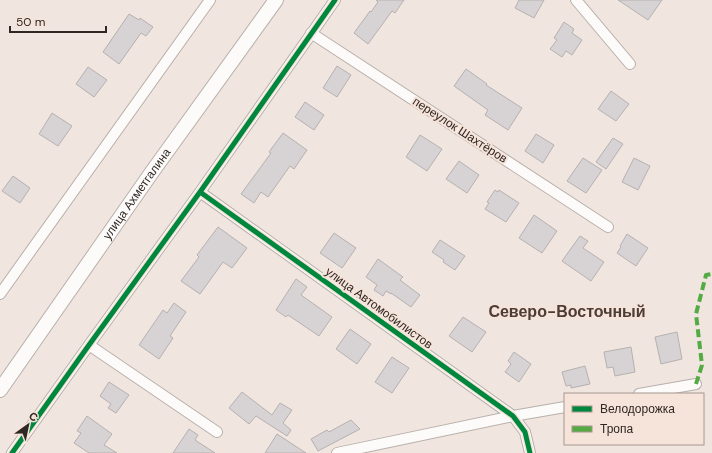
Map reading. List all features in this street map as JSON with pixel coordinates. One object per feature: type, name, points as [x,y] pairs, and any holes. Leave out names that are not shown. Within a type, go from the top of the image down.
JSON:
[{"type":"main road","name":"улица Ахметгалина","points":[[0,390],[152,172],[276,0]]},
{"type":"street","points":[[0,294],[210,0]]},
{"type":"street","points":[[12,453],[200,192],[335,0]]},
{"type":"street","points":[[576,0],[630,64]]},
{"type":"street","name":"переулок Шахтёров","points":[[311,33],[608,227]]},
{"type":"street","name":"улица Автомобилистов","points":[[200,192],[513,416],[525,432],[530,453]]},
{"type":"street","points":[[89,345],[217,432]]},
{"type":"street","points":[[645,393],[696,384]]},
{"type":"street","points":[[337,453],[513,416],[564,407]]},
{"type":"building","points":[[376,0],[404,0],[395,13],[392,11],[368,44],[354,33],[378,2]]},
{"type":"building","points":[[519,0],[544,0],[534,18],[515,8]]},
{"type":"building","points":[[618,0],[662,0],[648,20]]},
{"type":"building","points":[[129,14],[139,20],[140,18],[153,27],[146,36],[141,33],[119,64],[103,52]]},
{"type":"building","points":[[564,22],[574,29],[572,33],[582,40],[572,55],[566,51],[562,57],[550,49],[557,40],[554,38]]},
{"type":"building","points":[[337,66],[351,75],[337,97],[323,88]]},
{"type":"building","points":[[88,67],[107,80],[94,97],[76,84]]},
{"type":"building","points":[[466,69],[487,84],[486,85],[522,108],[508,130],[485,115],[488,110],[454,86]]},
{"type":"building","points":[[611,91],[629,104],[616,121],[598,109]]},
{"type":"building","points":[[305,102],[324,115],[314,130],[295,117]]},
{"type":"building","points":[[52,113],[72,126],[58,146],[39,134]]},
{"type":"building","points":[[283,133],[307,150],[294,169],[290,166],[268,197],[261,192],[254,203],[241,194],[271,153],[269,152]]},
{"type":"building","points":[[536,134],[554,145],[543,163],[525,151]]},
{"type":"building","points":[[420,135],[442,149],[427,171],[406,157]]},
{"type":"building","points":[[613,138],[623,144],[606,169],[596,162]]},
{"type":"building","points":[[583,158],[602,170],[586,193],[567,181]]},
{"type":"building","points":[[634,158],[650,166],[638,190],[622,182]]},
{"type":"building","points":[[459,161],[479,175],[467,193],[446,179]]},
{"type":"building","points":[[13,176],[30,188],[20,203],[2,191]]},
{"type":"building","points":[[495,190],[498,192],[499,190],[519,203],[506,222],[485,209],[489,203],[487,202]]},
{"type":"building","points":[[534,215],[557,231],[542,253],[519,238]]},
{"type":"building","points":[[218,227],[247,248],[232,268],[223,262],[200,294],[181,281],[199,257],[197,255]]},
{"type":"building","points":[[334,233],[356,248],[342,268],[320,253]]},
{"type":"building","points":[[627,234],[648,248],[636,266],[617,253]]},
{"type":"building","points":[[580,236],[588,241],[583,248],[604,262],[591,281],[562,261]]},
{"type":"building","points":[[440,240],[465,256],[455,270],[432,252]]},
{"type":"building","points":[[378,259],[403,277],[400,280],[420,295],[411,307],[391,293],[386,291],[383,296],[374,290],[377,285],[366,277]]},
{"type":"building","points":[[296,279],[307,287],[301,295],[332,317],[319,336],[288,315],[286,317],[276,310]]},
{"type":"building","points":[[174,303],[186,312],[170,336],[173,338],[159,359],[139,345],[163,310],[167,313]]},
{"type":"building","points":[[463,317],[486,332],[472,352],[449,336]]},
{"type":"building","points":[[350,329],[371,344],[357,364],[336,349]]},
{"type":"building","points":[[677,332],[682,359],[661,364],[655,337]]},
{"type":"building","points":[[631,347],[635,372],[615,376],[613,367],[607,368],[604,352]]},
{"type":"building","points":[[514,352],[531,364],[519,382],[505,372],[511,364],[508,361]]},
{"type":"building","points":[[392,357],[409,368],[392,393],[375,382]]},
{"type":"building","points":[[585,366],[590,384],[571,388],[571,385],[566,386],[562,372]]},
{"type":"building","points":[[109,382],[129,395],[116,413],[108,408],[111,404],[100,396]]},
{"type":"building","points":[[242,392],[272,415],[280,403],[292,410],[283,423],[291,430],[287,436],[256,416],[249,424],[229,408]]},
{"type":"building","points":[[87,416],[112,434],[104,445],[117,453],[89,453],[74,443],[81,433],[77,431]]},
{"type":"building","points":[[351,420],[360,429],[318,451],[311,439],[327,430],[329,432]]},
{"type":"building","points":[[189,429],[198,435],[195,440],[215,453],[173,453]]},
{"type":"building","points":[[277,434],[306,453],[265,453]]},
{"type":"marked path","points":[[696,384],[702,365],[696,314],[706,275],[712,274]]},
{"type":"cycle path","points":[[12,453],[200,192],[335,0]]},
{"type":"cycle path","points":[[200,192],[513,416],[525,432],[530,453]]},
{"type":"district","name":"Северо-Восточный","points":[[567,311]]}]
